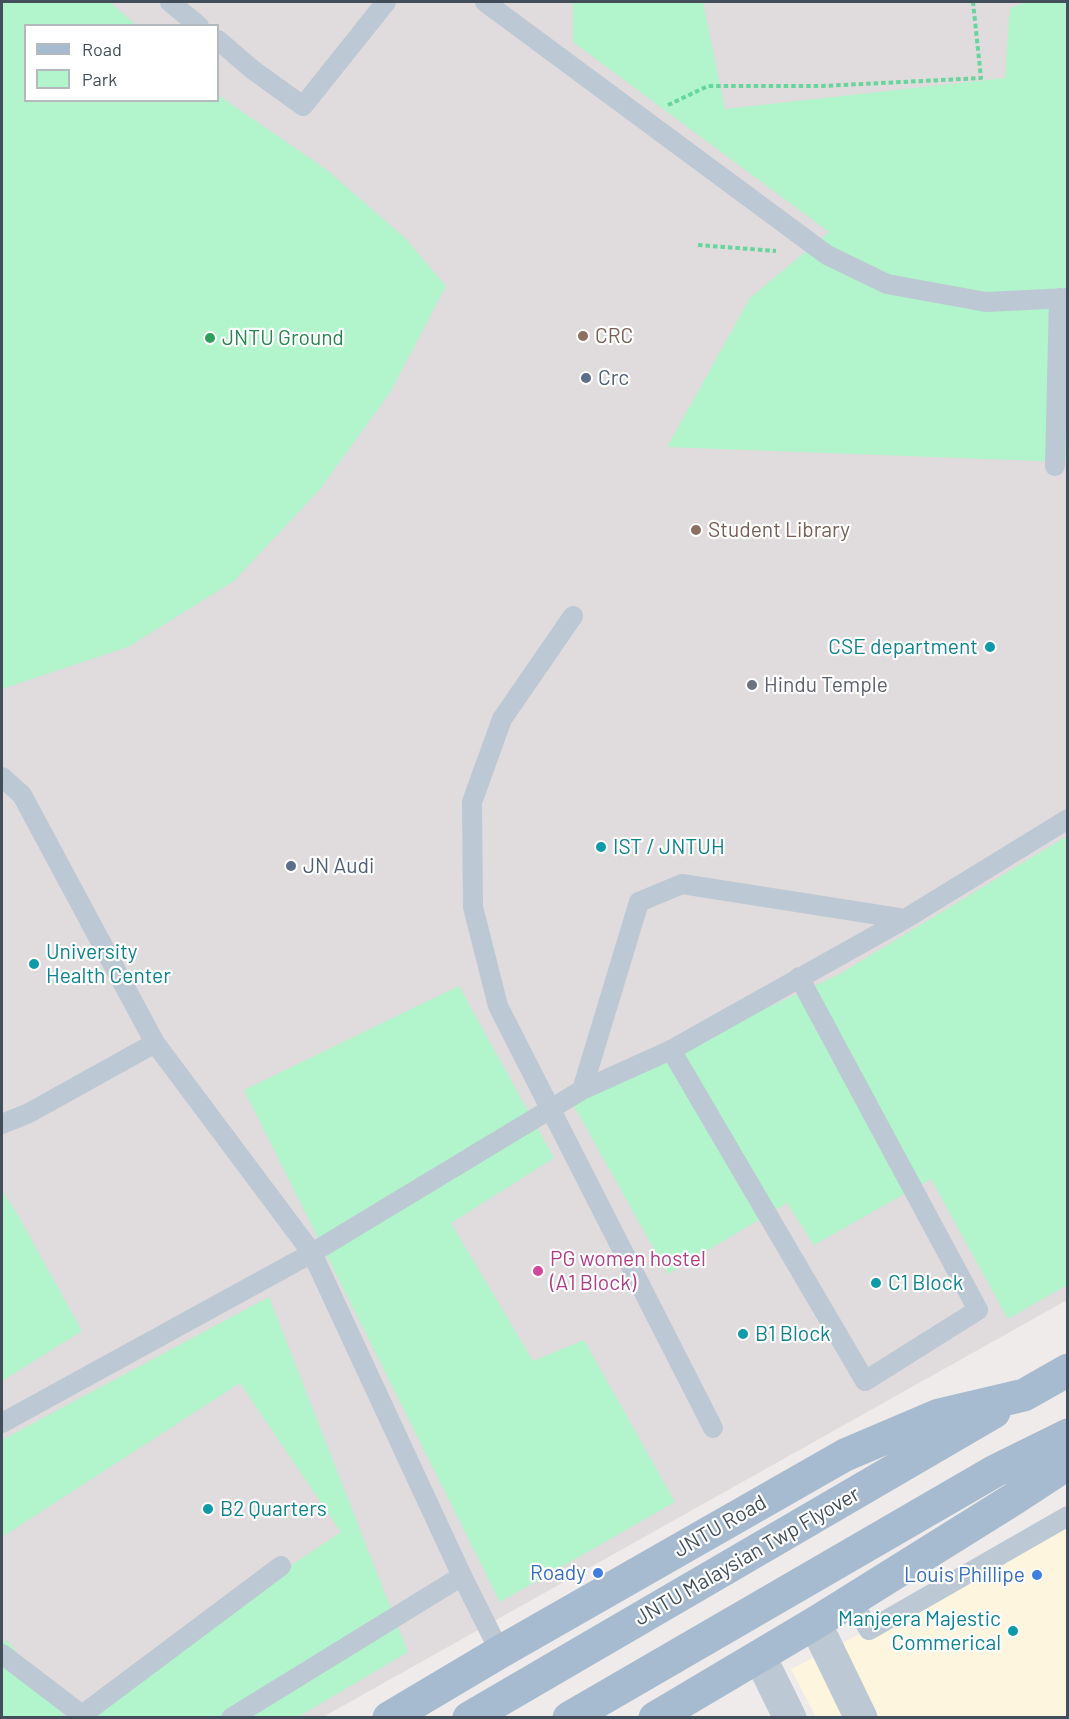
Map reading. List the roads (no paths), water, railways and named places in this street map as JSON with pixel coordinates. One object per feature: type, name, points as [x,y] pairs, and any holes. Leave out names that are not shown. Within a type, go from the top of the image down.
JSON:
[{"type":"main road","name":"JNTU Road","points":[[389,1718],[845,1455],[939,1415],[1024,1395],[1068,1370]]},
{"type":"main road","name":"JNTU Malaysian Twp Flyover","points":[[470,1718],[1024,1395]]},
{"type":"main road","points":[[569,1718],[995,1471],[1068,1435]]},
{"type":"main road","points":[[655,1718],[816,1623],[1049,1476],[1058,1470],[1068,1458]]},
{"type":"street","points":[[816,1623],[861,1718]]},
{"type":"street","points":[[760,1657],[790,1718]]},
{"type":"lane","points":[[170,2],[198,24]]},
{"type":"lane","points":[[219,41],[253,70],[303,106],[386,2]]},
{"type":"lane","points":[[485,2],[643,116],[827,255],[887,284],[986,302],[1063,298],[1055,466]]},
{"type":"lane","points":[[573,615],[502,719],[472,802],[472,907],[498,1006],[713,1428]]},
{"type":"lane","points":[[2,777],[22,795],[155,1043],[312,1253],[462,1576],[500,1652]]},
{"type":"lane","points":[[2,1423],[312,1253],[582,1090],[671,1050],[905,920],[1068,819]]},
{"type":"lane","points":[[582,1090],[639,902],[682,884],[905,920]]},
{"type":"lane","points":[[671,1050],[865,1381],[978,1310],[799,977]]},
{"type":"lane","points":[[2,1124],[28,1113],[155,1043]]},
{"type":"lane","points":[[852,1600],[869,1630],[1068,1516]]},
{"type":"lane","points":[[2,1654],[83,1716],[281,1566]]},
{"type":"lane","points":[[231,1718],[462,1576]]},
{"type":"place","name":"CRC","points":[[583,336]]},
{"type":"place","name":"JNTU Ground","points":[[210,338]]},
{"type":"place","name":"Crc","points":[[586,378]]},
{"type":"place","name":"Student Library","points":[[696,530]]},
{"type":"place","name":"CSE department","points":[[990,647]]},
{"type":"place","name":"Hindu Temple","points":[[752,685]]},
{"type":"place","name":"IST / JNTUH","points":[[601,847]]},
{"type":"place","name":"JN Audi","points":[[291,866]]},
{"type":"place","name":"University Health Center","points":[[34,964]]},
{"type":"place","name":"PG women hostel (A1 Block)","points":[[538,1271]]},
{"type":"place","name":"C1 Block","points":[[876,1283]]},
{"type":"place","name":"B1 Block","points":[[743,1334]]},
{"type":"place","name":"B2 Quarters","points":[[208,1509]]},
{"type":"place","name":"Roady","points":[[598,1573]]},
{"type":"place","name":"Louis Phillipe","points":[[1037,1575]]},
{"type":"place","name":"Manjeera Majestic Commerical","points":[[1013,1631]]}]
